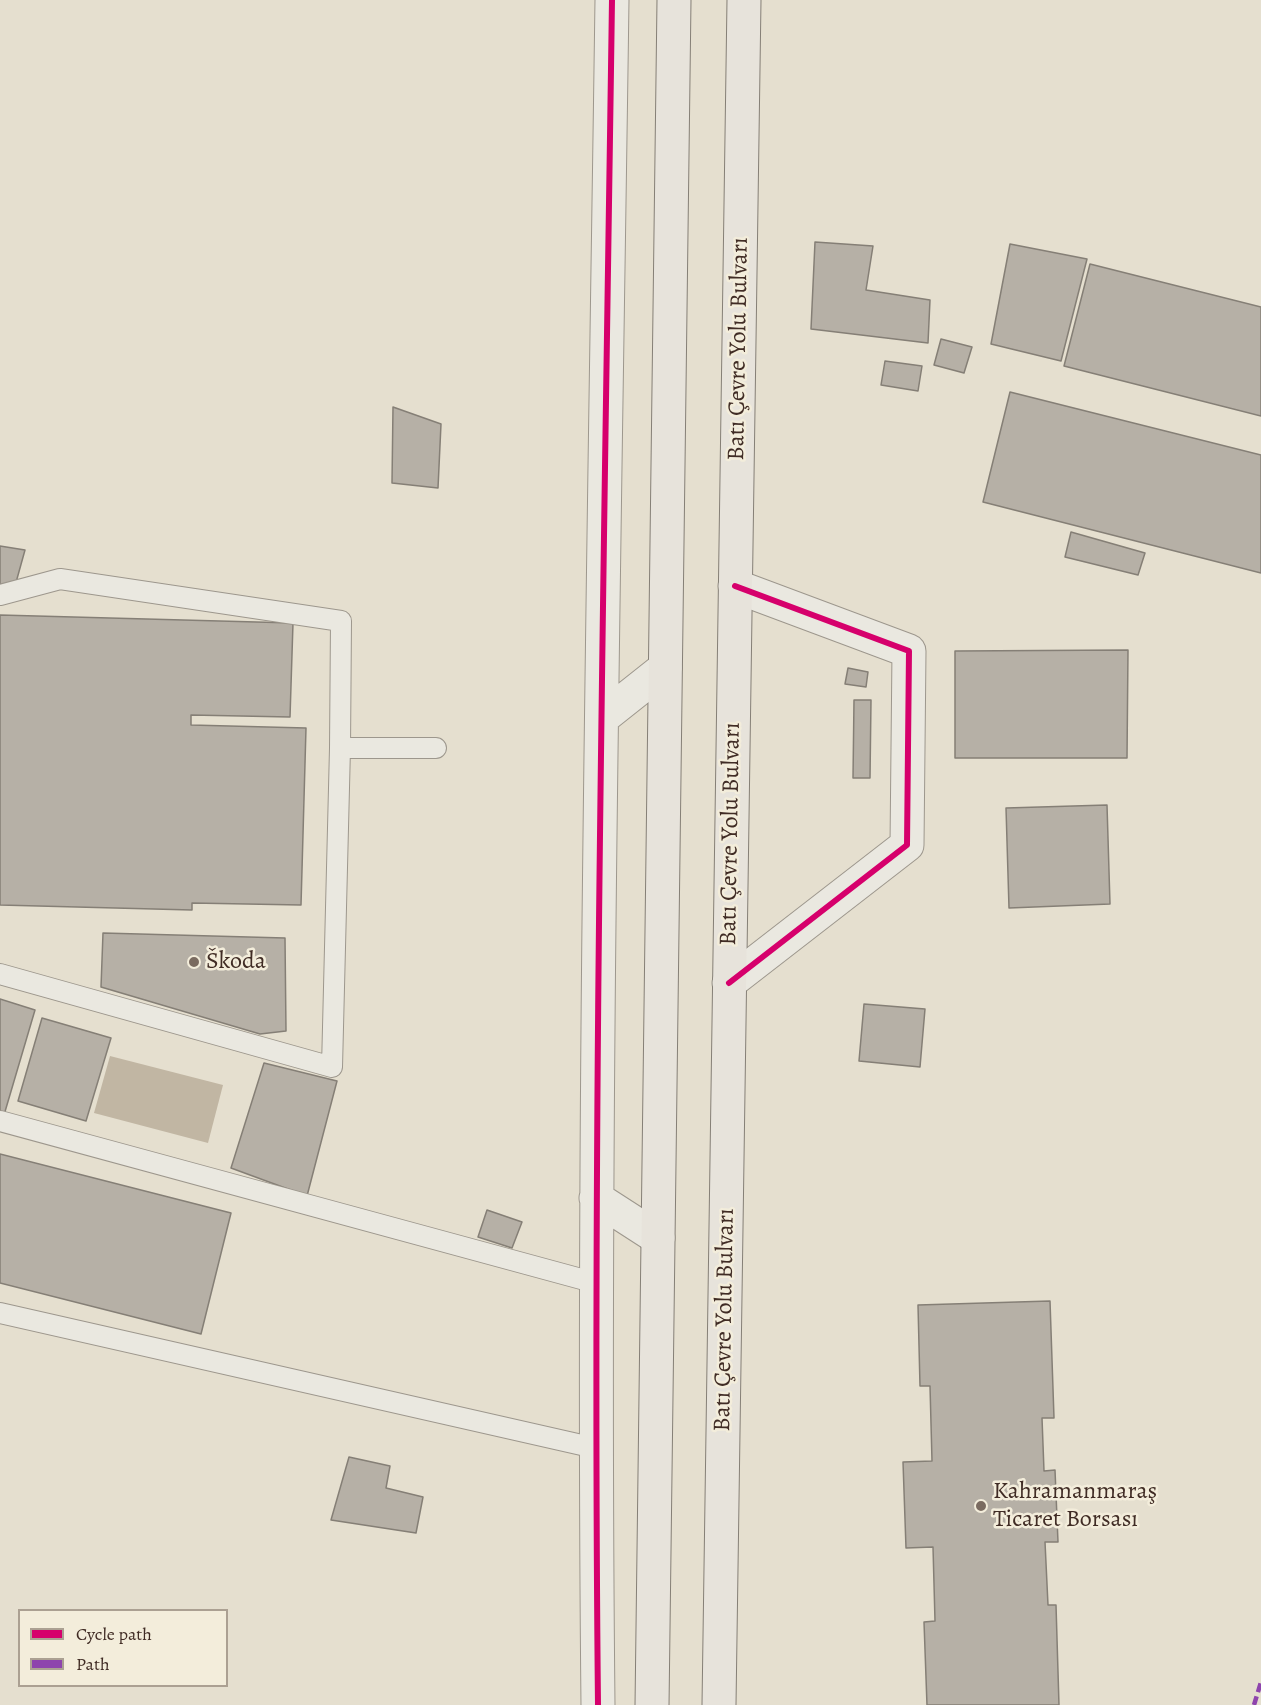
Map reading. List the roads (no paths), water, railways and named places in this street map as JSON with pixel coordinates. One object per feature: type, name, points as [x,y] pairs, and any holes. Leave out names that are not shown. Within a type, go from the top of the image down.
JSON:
[{"type":"highway","points":[[651,1705],[674,0]]},
{"type":"highway","name":"Batı Çevre Yolu Bulvarı","points":[[719,1705],[744,0]]},
{"type":"street","points":[[598,1705],[595,1448],[596,1198],[612,0]]},
{"type":"street","points":[[729,983],[907,845],[909,651],[735,586]]},
{"type":"street","points":[[602,718],[665,668]]},
{"type":"street","points":[[596,1198],[658,1238]]},
{"type":"lane","points":[[0,595],[60,579],[340,621],[340,748],[332,1067],[0,974]]},
{"type":"lane","points":[[340,748],[436,748]]},
{"type":"lane","points":[[0,1121],[596,1283]]},
{"type":"lane","points":[[0,1313],[595,1448]]},
{"type":"place","name":"Škoda","points":[[194,962]]},
{"type":"place","name":"Kahramanmaraş Ticaret Borsası","points":[[981,1506]]}]
